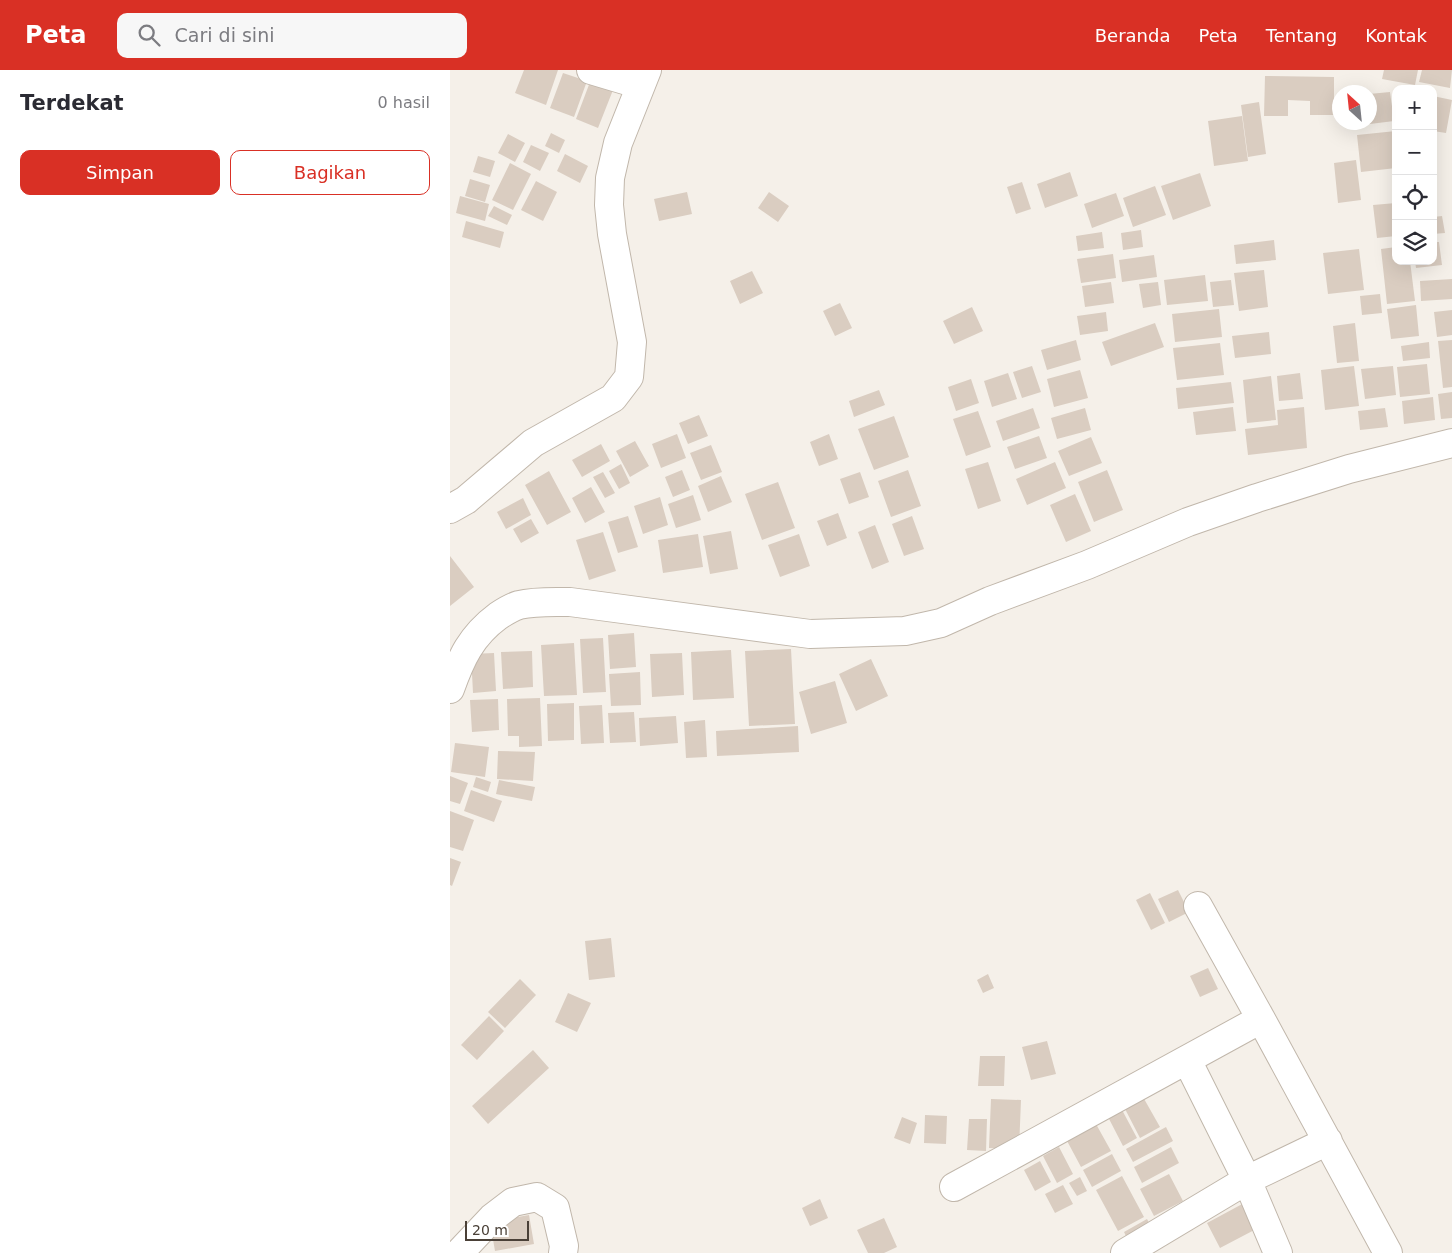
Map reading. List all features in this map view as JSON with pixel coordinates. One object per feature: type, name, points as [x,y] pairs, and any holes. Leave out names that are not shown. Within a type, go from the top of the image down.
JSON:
[{"type":"street","points":[[450,509],[466,500],[533,443],[613,398],[629,377],[632,342],[612,234],[609,205],[610,178],[618,143],[644,77],[591,70]]},
{"type":"street","points":[[450,689],[458,665],[468,646],[484,626],[518,605],[542,602],[570,602],[810,634],[906,631],[941,622],[1086,566],[1188,522],[1349,469],[1452,443]]},
{"type":"street","points":[[1198,906],[1388,1253]]},
{"type":"street","points":[[954,1188],[1261,1018]]},
{"type":"street","points":[[1187,1060],[1247,1180],[1278,1253]]},
{"type":"street","points":[[1125,1253],[1247,1180],[1328,1141]]},
{"type":"street","points":[[459,1253],[492,1218],[513,1202],[536,1197],[555,1208],[564,1246],[562,1253]]},
{"type":"building","points":[[524,70],[558,70],[546,105],[515,93]]},
{"type":"building","points":[[1384,70],[1418,70],[1415,85],[1382,79]]},
{"type":"building","points":[[1422,70],[1452,70],[1450,88],[1419,82]]},
{"type":"building","points":[[563,73],[587,81],[574,117],[550,108]]},
{"type":"building","points":[[1265,76],[1334,77],[1334,85],[1332,85],[1332,115],[1310,115],[1310,101],[1288,100],[1288,116],[1264,116]]},
{"type":"building","points":[[590,82],[613,90],[598,128],[576,119]]},
{"type":"building","points":[[1390,92],[1392,121],[1377,123],[1377,93]]},
{"type":"building","points":[[1437,97],[1452,100],[1446,133],[1437,132]]},
{"type":"building","points":[[1259,102],[1266,154],[1248,157],[1241,105]]},
{"type":"building","points":[[1242,116],[1248,161],[1214,166],[1208,121]]},
{"type":"building","points":[[1392,131],[1392,168],[1361,172],[1357,135]]},
{"type":"building","points":[[551,133],[565,140],[559,153],[545,146]]},
{"type":"building","points":[[508,134],[525,143],[515,162],[498,153]]},
{"type":"building","points":[[531,145],[549,153],[540,171],[523,162]]},
{"type":"building","points":[[565,154],[588,166],[580,183],[557,171]]},
{"type":"building","points":[[478,156],[495,161],[490,177],[473,172]]},
{"type":"building","points":[[1356,160],[1361,200],[1338,203],[1334,163]]},
{"type":"building","points":[[510,163],[531,174],[513,210],[492,200]]},
{"type":"building","points":[[1070,172],[1078,196],[1045,208],[1037,184]]},
{"type":"building","points":[[1200,173],[1211,206],[1173,220],[1161,186]]},
{"type":"building","points":[[470,179],[490,185],[485,202],[465,196]]},
{"type":"building","points":[[536,181],[557,192],[543,221],[521,210]]},
{"type":"building","points":[[1022,182],[1031,209],[1016,214],[1007,187]]},
{"type":"building","points":[[1155,186],[1166,215],[1133,227],[1123,198]]},
{"type":"building","points":[[687,192],[692,214],[659,221],[654,199]]},
{"type":"building","points":[[769,192],[789,206],[778,222],[758,208]]},
{"type":"building","points":[[1116,193],[1124,216],[1092,228],[1084,204]]},
{"type":"building","points":[[460,196],[489,204],[485,221],[456,213]]},
{"type":"building","points":[[1392,203],[1392,236],[1377,238],[1373,205]]},
{"type":"building","points":[[494,206],[512,215],[507,225],[488,216]]},
{"type":"building","points":[[1442,216],[1445,233],[1437,234],[1437,217]]},
{"type":"building","points":[[466,221],[504,232],[500,248],[462,237]]},
{"type":"building","points":[[1141,230],[1143,247],[1123,250],[1121,233]]},
{"type":"building","points":[[1102,232],[1104,248],[1078,251],[1076,236]]},
{"type":"building","points":[[1274,240],[1276,260],[1236,264],[1234,245]]},
{"type":"building","points":[[1437,242],[1439,242],[1442,265],[1416,268],[1416,265],[1437,265]]},
{"type":"building","points":[[1392,248],[1392,265],[1410,265],[1415,301],[1387,304],[1381,249]]},
{"type":"building","points":[[1359,249],[1364,290],[1328,294],[1323,253]]},
{"type":"building","points":[[1113,254],[1116,278],[1081,283],[1077,259]]},
{"type":"building","points":[[1154,255],[1157,277],[1122,282],[1119,260]]},
{"type":"building","points":[[1264,270],[1268,307],[1239,311],[1234,273]]},
{"type":"building","points":[[752,271],[763,293],[740,304],[730,281]]},
{"type":"building","points":[[1205,275],[1208,301],[1167,305],[1164,280]]},
{"type":"building","points":[[1452,279],[1452,299],[1421,301],[1420,281]]},
{"type":"building","points":[[1231,280],[1234,305],[1213,307],[1210,282]]},
{"type":"building","points":[[1111,282],[1114,303],[1085,307],[1082,286]]},
{"type":"building","points":[[1158,282],[1161,305],[1143,308],[1139,284]]},
{"type":"building","points":[[1380,294],[1382,313],[1362,315],[1360,296]]},
{"type":"building","points":[[840,303],[852,328],[835,336],[823,311]]},
{"type":"building","points":[[1416,305],[1419,336],[1391,339],[1387,309]]},
{"type":"building","points":[[972,307],[983,331],[954,344],[943,321]]},
{"type":"building","points":[[1219,309],[1222,337],[1175,342],[1172,314]]},
{"type":"building","points":[[1452,310],[1452,335],[1437,337],[1434,312]]},
{"type":"building","points":[[1106,312],[1108,331],[1080,335],[1077,316]]},
{"type":"building","points":[[1155,323],[1164,347],[1111,366],[1102,342]]},
{"type":"building","points":[[1355,323],[1359,361],[1337,363],[1333,326]]},
{"type":"building","points":[[1269,332],[1271,354],[1235,358],[1232,336]]},
{"type":"building","points":[[1076,340],[1081,360],[1047,370],[1041,350]]},
{"type":"building","points":[[1452,340],[1452,387],[1443,388],[1438,341]]},
{"type":"building","points":[[1429,342],[1430,358],[1403,361],[1401,346]]},
{"type":"building","points":[[1220,343],[1224,375],[1177,380],[1173,348]]},
{"type":"building","points":[[1427,364],[1430,394],[1400,397],[1397,367]]},
{"type":"building","points":[[1032,366],[1041,392],[1022,398],[1013,372]]},
{"type":"building","points":[[1354,366],[1359,406],[1325,410],[1321,370]]},
{"type":"building","points":[[1393,366],[1396,395],[1365,399],[1361,369]]},
{"type":"building","points":[[1080,370],[1088,398],[1054,407],[1047,379]]},
{"type":"building","points":[[1008,373],[1017,399],[992,407],[984,381]]},
{"type":"building","points":[[1300,373],[1303,399],[1279,401],[1277,376]]},
{"type":"building","points":[[1271,376],[1276,420],[1247,423],[1243,380]]},
{"type":"building","points":[[971,379],[979,403],[956,411],[948,387]]},
{"type":"building","points":[[1231,382],[1234,403],[1178,409],[1176,388]]},
{"type":"building","points":[[879,390],[885,405],[854,417],[849,401]]},
{"type":"building","points":[[1452,392],[1452,418],[1441,419],[1438,394]]},
{"type":"building","points":[[1433,397],[1435,420],[1404,424],[1402,401]]},
{"type":"building","points":[[1233,407],[1236,431],[1196,435],[1193,412]]},
{"type":"building","points":[[1304,407],[1307,448],[1248,455],[1245,429],[1278,425],[1277,410]]},
{"type":"building","points":[[1033,408],[1040,428],[1003,441],[996,421]]},
{"type":"building","points":[[1085,408],[1091,430],[1057,439],[1051,418]]},
{"type":"building","points":[[1385,408],[1388,427],[1360,430],[1358,411]]},
{"type":"building","points":[[978,411],[991,447],[966,456],[953,419]]},
{"type":"building","points":[[699,415],[708,436],[688,444],[679,423]]},
{"type":"building","points":[[894,416],[909,457],[874,470],[858,429]]},
{"type":"building","points":[[677,434],[686,458],[661,468],[652,444]]},
{"type":"building","points":[[829,434],[838,459],[819,466],[810,442]]},
{"type":"building","points":[[1039,436],[1047,458],[1015,469],[1007,447]]},
{"type":"building","points":[[1091,437],[1102,463],[1069,476],[1058,451]]},
{"type":"building","points":[[635,441],[649,466],[630,477],[616,451]]},
{"type":"building","points":[[601,444],[610,461],[582,477],[572,460]]},
{"type":"building","points":[[711,445],[722,472],[701,480],[690,453]]},
{"type":"building","points":[[988,462],[1001,501],[978,509],[965,469]]},
{"type":"building","points":[[1055,462],[1066,488],[1027,505],[1016,479]]},
{"type":"building","points":[[621,464],[630,483],[619,489],[609,471]]},
{"type":"building","points":[[682,470],[690,490],[673,497],[665,477]]},
{"type":"building","points":[[908,470],[921,506],[891,517],[878,481]]},
{"type":"building","points":[[1107,470],[1123,510],[1094,522],[1078,482]]},
{"type":"building","points":[[549,471],[571,512],[547,525],[525,485]]},
{"type":"building","points":[[603,472],[615,493],[605,498],[593,477]]},
{"type":"building","points":[[860,472],[869,497],[849,504],[840,479]]},
{"type":"building","points":[[721,476],[732,502],[708,512],[698,486]]},
{"type":"building","points":[[778,482],[795,528],[762,540],[745,494]]},
{"type":"building","points":[[591,487],[605,512],[585,523],[572,498]]},
{"type":"building","points":[[1075,494],[1091,531],[1066,542],[1050,505]]},
{"type":"building","points":[[693,495],[701,520],[676,528],[668,504]]},
{"type":"building","points":[[660,497],[668,525],[643,534],[634,506]]},
{"type":"building","points":[[523,498],[531,515],[506,529],[497,512]]},
{"type":"building","points":[[838,513],[847,538],[827,546],[817,521]]},
{"type":"building","points":[[628,516],[638,547],[618,553],[608,522]]},
{"type":"building","points":[[912,516],[924,549],[904,556],[892,524]]},
{"type":"building","points":[[531,519],[539,533],[521,543],[513,529]]},
{"type":"building","points":[[875,525],[889,562],[872,569],[858,532]]},
{"type":"building","points":[[731,531],[738,569],[710,574],[703,536]]},
{"type":"building","points":[[603,532],[616,571],[589,580],[576,540]]},
{"type":"building","points":[[698,534],[703,567],[663,573],[658,540]]},
{"type":"building","points":[[799,534],[810,566],[780,577],[768,545]]},
{"type":"building","points":[[450,556],[474,587],[450,606]]},
{"type":"building","points":[[634,633],[636,667],[610,669],[608,635]]},
{"type":"building","points":[[603,638],[606,692],[583,693],[580,639]]},
{"type":"building","points":[[574,643],[577,695],[544,696],[541,645]]},
{"type":"building","points":[[791,649],[795,724],[749,726],[745,651]]},
{"type":"building","points":[[731,650],[734,698],[693,700],[691,652]]},
{"type":"building","points":[[532,651],[533,687],[503,689],[501,652]]},
{"type":"building","points":[[494,653],[496,691],[473,693],[471,654]]},
{"type":"building","points":[[682,653],[684,695],[652,697],[650,654]]},
{"type":"building","points":[[871,659],[888,696],[856,711],[839,674]]},
{"type":"building","points":[[640,672],[641,705],[611,706],[609,674]]},
{"type":"building","points":[[835,681],[847,723],[811,734],[799,692]]},
{"type":"building","points":[[540,698],[542,746],[519,747],[519,736],[508,736],[507,699]]},
{"type":"building","points":[[498,699],[499,730],[472,732],[470,700]]},
{"type":"building","points":[[574,703],[574,740],[548,741],[547,704]]},
{"type":"building","points":[[602,705],[604,743],[581,744],[579,706]]},
{"type":"building","points":[[634,712],[636,742],[610,743],[608,713]]},
{"type":"building","points":[[676,716],[678,743],[640,746],[639,718]]},
{"type":"building","points":[[705,720],[707,757],[686,758],[684,722]]},
{"type":"building","points":[[798,726],[799,752],[717,756],[716,731]]},
{"type":"building","points":[[455,743],[489,747],[485,777],[451,772]]},
{"type":"building","points":[[498,751],[535,752],[533,781],[497,779]]},
{"type":"building","points":[[450,776],[468,783],[460,804],[450,801]]},
{"type":"building","points":[[476,777],[491,782],[488,792],[473,787]]},
{"type":"building","points":[[499,780],[535,787],[532,801],[496,794]]},
{"type":"building","points":[[471,790],[502,801],[494,822],[464,811]]},
{"type":"building","points":[[450,811],[474,820],[463,851],[450,847]]},
{"type":"building","points":[[450,858],[461,862],[452,886],[450,885]]},
{"type":"building","points":[[1178,890],[1189,912],[1169,922],[1158,899]]},
{"type":"building","points":[[1150,893],[1165,923],[1151,930],[1136,900]]},
{"type":"building","points":[[611,938],[615,977],[589,980],[585,941]]},
{"type":"building","points":[[1208,968],[1218,989],[1200,997],[1190,976]]},
{"type":"building","points":[[988,974],[994,988],[983,993],[977,980]]},
{"type":"building","points":[[520,979],[536,995],[505,1028],[488,1012]]},
{"type":"building","points":[[568,993],[591,1003],[577,1032],[555,1022]]},
{"type":"building","points":[[489,1016],[504,1031],[477,1060],[461,1045]]},
{"type":"building","points":[[1047,1041],[1056,1074],[1031,1080],[1022,1047]]},
{"type":"building","points":[[533,1050],[549,1068],[488,1124],[472,1106]]},
{"type":"building","points":[[980,1056],[1005,1056],[1004,1086],[978,1086]]},
{"type":"building","points":[[1143,1097],[1160,1127],[1140,1138],[1124,1107]]},
{"type":"building","points":[[991,1099],[1021,1100],[1019,1149],[989,1148]]},
{"type":"building","points":[[1121,1108],[1137,1138],[1123,1146],[1107,1115]]},
{"type":"building","points":[[925,1115],[947,1116],[946,1144],[924,1143]]},
{"type":"building","points":[[902,1117],[917,1123],[910,1144],[894,1138]]},
{"type":"building","points":[[969,1119],[987,1119],[986,1151],[967,1150]]},
{"type":"building","points":[[1096,1124],[1111,1151],[1081,1167],[1066,1139]]},
{"type":"building","points":[[1166,1127],[1173,1141],[1133,1162],[1126,1149]]},
{"type":"building","points":[[1059,1147],[1073,1174],[1057,1183],[1043,1156]]},
{"type":"building","points":[[1171,1147],[1179,1163],[1142,1183],[1134,1167]]},
{"type":"building","points":[[1112,1154],[1121,1171],[1092,1187],[1083,1170]]},
{"type":"building","points":[[1040,1161],[1051,1182],[1035,1191],[1024,1170]]},
{"type":"building","points":[[1169,1174],[1183,1201],[1154,1216],[1140,1189]]},
{"type":"building","points":[[1122,1176],[1144,1217],[1118,1231],[1096,1190]]},
{"type":"building","points":[[1080,1177],[1087,1191],[1077,1196],[1069,1183]]},
{"type":"building","points":[[1063,1185],[1073,1204],[1055,1213],[1045,1194]]},
{"type":"building","points":[[820,1199],[828,1218],[810,1226],[802,1208]]},
{"type":"building","points":[[1246,1202],[1260,1227],[1220,1248],[1207,1223]]},
{"type":"building","points":[[529,1215],[534,1244],[495,1251],[490,1222]]},
{"type":"building","points":[[884,1218],[897,1247],[884,1253],[868,1253],[857,1230]]},
{"type":"building","points":[[1147,1219],[1154,1232],[1130,1244],[1124,1232]]}]
